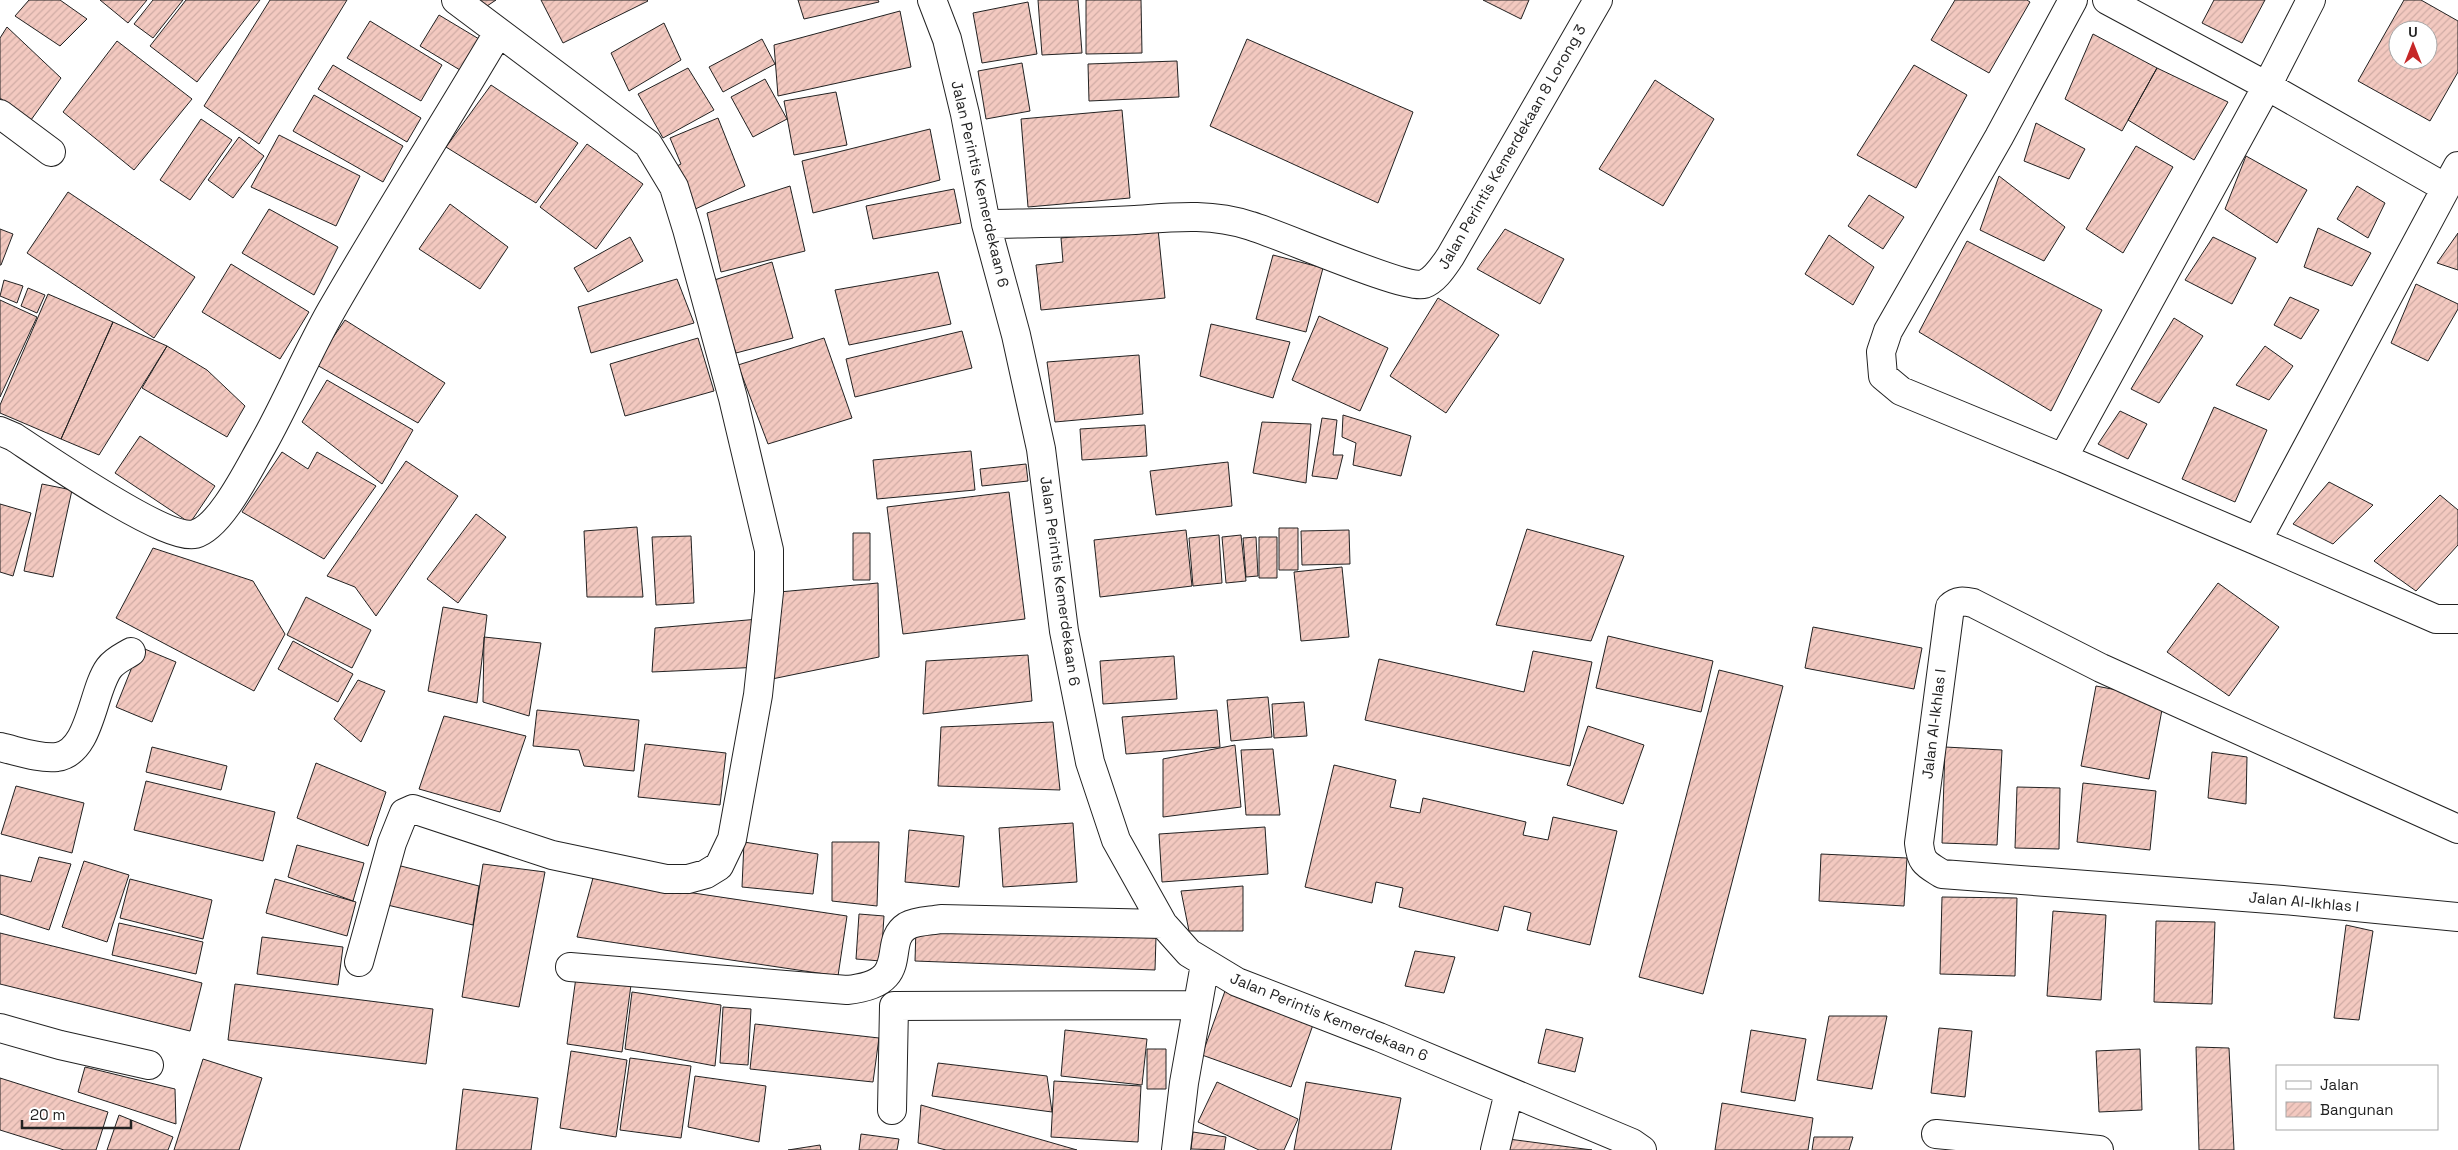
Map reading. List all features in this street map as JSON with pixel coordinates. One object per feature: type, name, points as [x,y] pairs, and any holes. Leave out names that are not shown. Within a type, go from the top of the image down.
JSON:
[{"type":"street","points":[[359,962],[392,843],[404,813],[413,809],[552,855],[666,879],[688,879],[706,874],[719,866],[732,838],[758,695],[769,592],[769,550],[733,398],[674,187],[648,144],[456,0]]},
{"type":"street","name":"Jalan Perintis Kemerdekaan 6","points":[[932,0],[947,39],[963,105],[986,224],[1016,335],[1041,449],[1064,631],[1090,762],[1116,840],[1163,924],[1189,953],[1237,982],[1379,1037],[1632,1143],[1642,1150]]},
{"type":"street","name":"Jalan Perintis Kemerdekaan 8 Lorong 3","points":[[986,224],[1196,216],[1250,225],[1384,276],[1417,285],[1425,283],[1436,276],[1450,257],[1598,0]]},
{"type":"street","points":[[2073,0],[1999,137],[1888,331],[1882,352],[1883,376],[1901,391],[2063,458],[2436,619],[2458,619]]},
{"type":"street","points":[[2107,0],[2267,86],[2452,177],[2257,541]]},
{"type":"street","points":[[2063,458],[2267,86],[2311,0]]},
{"type":"street","points":[[0,430],[14,437],[110,499],[180,534],[196,534],[210,524],[228,505],[269,434],[330,312],[498,33]]},
{"type":"street","points":[[0,114],[51,152]]},
{"type":"street","name":"Jalan Al-Ikhlas I","points":[[2458,829],[2101,668],[1973,603],[1955,602],[1950,607],[1919,843],[1920,858],[1942,874],[2283,900],[2458,917]]},
{"type":"street","points":[[0,747],[50,757],[66,755],[74,749],[84,732],[104,677],[114,662],[131,652]]},
{"type":"street","points":[[570,967],[848,990],[859,989],[879,982],[891,971],[899,934],[906,927],[916,923],[940,919],[1163,924]]},
{"type":"street","points":[[1176,1150],[1184,1083],[1205,964]]},
{"type":"street","points":[[892,1110],[894,1006],[1197,1005]]},
{"type":"street","points":[[0,1028],[60,1045],[148,1065]]},
{"type":"street","points":[[1495,1150],[1509,1092]]},
{"type":"street","points":[[1936,1134],[2100,1150]]},
{"type":"building","points":[[29,0],[60,0],[87,19],[60,46],[15,16]]},
{"type":"building","points":[[100,0],[147,0],[128,23]]},
{"type":"building","points":[[153,0],[183,0],[153,38],[134,24]]},
{"type":"building","points":[[186,0],[260,0],[197,82],[150,46]]},
{"type":"building","points":[[270,0],[347,0],[259,144],[204,106]]},
{"type":"building","points":[[474,0],[496,0],[481,10]]},
{"type":"building","points":[[541,0],[647,0],[648,1],[563,43]]},
{"type":"building","points":[[798,0],[878,0],[879,2],[804,19]]},
{"type":"building","points":[[1038,0],[1078,0],[1082,53],[1042,55]]},
{"type":"building","points":[[1086,0],[1141,0],[1142,53],[1086,54]]},
{"type":"building","points":[[1483,0],[1529,0],[1521,19]]},
{"type":"building","points":[[1955,0],[2027,0],[2030,2],[1989,73],[1931,40]]},
{"type":"building","points":[[2214,0],[2265,0],[2242,43],[2202,23]]},
{"type":"building","points":[[2404,0],[2421,0],[2458,21],[2458,72],[2430,121],[2358,81],[2388,28],[2388,70],[2438,70],[2438,20],[2393,20]]},
{"type":"building","points":[[1028,2],[1037,54],[982,63],[973,13]]},
{"type":"building","points":[[900,11],[911,67],[778,96],[774,45]]},
{"type":"building","points":[[439,15],[479,39],[460,70],[420,46]]},
{"type":"building","points":[[370,21],[442,65],[421,101],[347,58]]},
{"type":"building","points":[[664,23],[681,60],[629,91],[611,53]]},
{"type":"building","points":[[7,27],[61,78],[31,120],[0,98],[0,38]]},
{"type":"building","points":[[2093,34],[2157,68],[2122,131],[2065,99]]},
{"type":"building","points":[[762,39],[775,64],[723,92],[709,67]]},
{"type":"building","points":[[1247,39],[1413,112],[1378,203],[1210,126]]},
{"type":"building","points":[[117,41],[192,99],[134,170],[63,112]]},
{"type":"building","points":[[1177,61],[1179,97],[1089,101],[1088,64]]},
{"type":"building","points":[[1022,63],[1030,111],[986,119],[978,71]]},
{"type":"building","points":[[333,65],[421,118],[407,142],[318,89]]},
{"type":"building","points":[[1914,65],[1967,95],[1916,188],[1857,155]]},
{"type":"building","points":[[688,68],[714,110],[663,138],[638,94]]},
{"type":"building","points":[[2157,68],[2228,102],[2194,160],[2128,120]]},
{"type":"building","points":[[765,79],[787,119],[753,137],[731,97]]},
{"type":"building","points":[[1655,80],[1714,119],[1663,206],[1599,169]]},
{"type":"building","points":[[491,85],[578,143],[536,203],[446,147]]},
{"type":"building","points":[[836,92],[847,145],[794,155],[784,101]]},
{"type":"building","points":[[314,95],[403,146],[383,182],[293,131]]},
{"type":"building","points":[[1122,110],[1130,198],[1028,207],[1021,119]]},
{"type":"building","points":[[718,118],[745,186],[691,211],[671,169],[681,164],[670,138]]},
{"type":"building","points":[[201,119],[232,140],[190,200],[160,180]]},
{"type":"building","points":[[2036,123],[2085,149],[2069,179],[2024,161]]},
{"type":"building","points":[[930,129],[940,180],[813,213],[802,161]]},
{"type":"building","points":[[279,135],[360,176],[336,226],[251,187]]},
{"type":"building","points":[[239,137],[264,156],[233,198],[208,180]]},
{"type":"building","points":[[587,144],[643,184],[596,249],[540,207]]},
{"type":"building","points":[[2136,146],[2173,167],[2123,253],[2086,229]]},
{"type":"building","points":[[2246,156],[2307,190],[2277,243],[2225,209]]},
{"type":"building","points":[[1999,176],[2065,227],[2044,261],[1980,230]]},
{"type":"building","points":[[790,186],[805,251],[721,272],[707,213]]},
{"type":"building","points":[[2357,186],[2385,203],[2368,238],[2337,219]]},
{"type":"building","points":[[954,189],[961,223],[873,239],[866,206]]},
{"type":"building","points":[[68,192],[195,277],[154,338],[27,253]]},
{"type":"building","points":[[1869,195],[1904,217],[1883,249],[1848,226]]},
{"type":"building","points":[[450,204],[508,247],[480,289],[419,249]]},
{"type":"building","points":[[269,209],[338,247],[314,295],[242,253]]},
{"type":"building","points":[[2318,228],[2371,253],[2352,286],[2304,267]]},
{"type":"building","points":[[0,229],[13,234],[1,265],[0,265]]},
{"type":"building","points":[[1158,229],[1165,298],[1041,310],[1036,265],[1063,262],[1061,238]]},
{"type":"building","points":[[1505,229],[1564,259],[1540,304],[1477,269]]},
{"type":"building","points":[[2458,233],[2458,270],[2437,263]]},
{"type":"building","points":[[1829,235],[1874,267],[1853,305],[1805,274]]},
{"type":"building","points":[[630,237],[643,261],[588,292],[574,268]]},
{"type":"building","points":[[2213,237],[2256,258],[2232,304],[2185,280]]},
{"type":"building","points":[[1967,241],[2102,310],[2051,411],[1919,332]]},
{"type":"building","points":[[1273,255],[1323,268],[1306,332],[1256,319]]},
{"type":"building","points":[[772,262],[793,338],[736,353],[711,281]]},
{"type":"building","points":[[231,264],[309,312],[280,359],[202,312]]},
{"type":"building","points":[[938,272],[951,324],[849,345],[835,290]]},
{"type":"building","points":[[677,279],[694,323],[591,353],[578,307]]},
{"type":"building","points":[[4,280],[23,286],[17,303],[0,296]]},
{"type":"building","points":[[2416,284],[2458,304],[2458,309],[2428,361],[2391,343]]},
{"type":"building","points":[[28,288],[45,295],[37,313],[21,306]]},
{"type":"building","points":[[48,294],[113,322],[61,439],[0,413],[0,405]]},
{"type":"building","points":[[2290,297],[2319,310],[2301,339],[2274,325]]},
{"type":"building","points":[[1438,298],[1499,335],[1446,413],[1390,376]]},
{"type":"building","points":[[0,300],[37,317],[0,397]]},
{"type":"building","points":[[1319,316],[1388,348],[1360,411],[1292,380]]},
{"type":"building","points":[[2174,318],[2203,336],[2159,403],[2131,389]]},
{"type":"building","points":[[345,320],[445,383],[418,423],[315,364]]},
{"type":"building","points":[[113,322],[167,346],[99,455],[61,439]]},
{"type":"building","points":[[1211,324],[1290,342],[1273,398],[1200,376]]},
{"type":"building","points":[[962,331],[972,368],[855,397],[846,359]]},
{"type":"building","points":[[698,338],[714,391],[625,416],[610,364]]},
{"type":"building","points":[[824,338],[852,418],[768,444],[738,365]]},
{"type":"building","points":[[167,346],[207,370],[245,406],[227,437],[142,388]]},
{"type":"building","points":[[2265,346],[2293,366],[2269,400],[2236,385]]},
{"type":"building","points":[[1139,355],[1143,414],[1055,422],[1047,362]]},
{"type":"building","points":[[327,380],[413,430],[382,484],[302,422]]},
{"type":"building","points":[[2214,407],[2267,430],[2235,502],[2182,479]]},
{"type":"building","points":[[2120,411],[2147,424],[2128,459],[2098,444]]},
{"type":"building","points":[[1343,415],[1411,436],[1401,476],[1353,465],[1356,443],[1342,437]]},
{"type":"building","points":[[1322,418],[1337,420],[1333,455],[1343,455],[1337,479],[1312,476]]},
{"type":"building","points":[[1262,422],[1311,424],[1306,483],[1253,473]]},
{"type":"building","points":[[1145,425],[1147,456],[1082,460],[1080,429]]},
{"type":"building","points":[[140,436],[215,486],[190,523],[115,473]]},
{"type":"building","points":[[971,451],[975,490],[877,499],[873,460]]},
{"type":"building","points":[[282,452],[308,469],[317,452],[376,486],[324,559],[242,512]]},
{"type":"building","points":[[406,461],[458,496],[376,616],[355,587],[327,576]]},
{"type":"building","points":[[1228,462],[1232,506],[1156,515],[1150,471]]},
{"type":"building","points":[[1026,464],[1028,481],[982,486],[980,469]]},
{"type":"building","points":[[2329,482],[2373,505],[2333,544],[2293,524]]},
{"type":"building","points":[[42,484],[72,490],[53,577],[24,571]]},
{"type":"building","points":[[1009,492],[1025,619],[903,634],[887,507]]},
{"type":"building","points":[[2440,495],[2458,510],[2458,545],[2416,591],[2374,561]]},
{"type":"building","points":[[0,504],[31,513],[13,576],[0,572]]},
{"type":"building","points":[[476,514],[506,537],[458,603],[427,579]]},
{"type":"building","points":[[637,527],[643,597],[587,597],[584,531]]},
{"type":"building","points":[[1279,528],[1298,528],[1298,570],[1279,570]]},
{"type":"building","points":[[1527,529],[1624,556],[1591,641],[1496,625]]},
{"type":"building","points":[[1186,530],[1192,586],[1100,597],[1094,540]]},
{"type":"building","points":[[1349,530],[1350,564],[1302,565],[1301,531]]},
{"type":"building","points":[[853,533],[870,533],[870,580],[853,580]]},
{"type":"building","points":[[1219,535],[1222,583],[1193,586],[1189,538]]},
{"type":"building","points":[[1241,535],[1246,581],[1226,583],[1222,537]]},
{"type":"building","points":[[691,536],[694,603],[656,605],[652,537]]},
{"type":"building","points":[[1256,537],[1258,576],[1246,577],[1243,538]]},
{"type":"building","points":[[1259,537],[1277,537],[1277,578],[1259,578]]},
{"type":"building","points":[[153,548],[253,581],[285,634],[254,691],[116,618]]},
{"type":"building","points":[[1342,567],[1349,637],[1301,641],[1294,572]]},
{"type":"building","points":[[878,583],[879,657],[772,679],[779,592]]},
{"type":"building","points":[[2218,583],[2279,627],[2229,696],[2167,652]]},
{"type":"building","points":[[306,597],[371,630],[352,668],[287,635]]},
{"type":"building","points":[[443,607],[487,615],[477,703],[428,691]]},
{"type":"building","points":[[759,619],[762,667],[652,672],[655,628]]},
{"type":"building","points":[[1813,627],[1922,648],[1914,689],[1805,668]]},
{"type":"building","points":[[1608,636],[1713,661],[1701,712],[1596,688]]},
{"type":"building","points":[[484,637],[541,643],[529,716],[483,702]]},
{"type":"building","points":[[293,641],[353,674],[338,702],[278,669]]},
{"type":"building","points":[[140,647],[176,662],[152,722],[116,707]]},
{"type":"building","points":[[1533,651],[1592,662],[1570,766],[1365,720],[1379,659],[1524,692]]},
{"type":"building","points":[[1028,655],[1032,701],[923,714],[926,661]]},
{"type":"building","points":[[1174,656],[1177,699],[1103,704],[1100,661]]},
{"type":"building","points":[[1719,670],[1783,686],[1703,994],[1639,977]]},
{"type":"building","points":[[358,680],[385,691],[361,742],[334,719]]},
{"type":"building","points":[[2096,686],[2164,699],[2149,779],[2081,766]]},
{"type":"building","points":[[1268,697],[1272,737],[1231,741],[1227,700]]},
{"type":"building","points":[[1304,702],[1307,736],[1274,738],[1272,704]]},
{"type":"building","points":[[537,710],[639,720],[634,771],[584,766],[579,750],[533,746]]},
{"type":"building","points":[[1217,710],[1220,747],[1126,754],[1122,717]]},
{"type":"building","points":[[444,716],[526,736],[500,812],[419,789]]},
{"type":"building","points":[[1053,722],[1060,790],[938,786],[941,727]]},
{"type":"building","points":[[1588,726],[1644,745],[1623,804],[1567,785]]},
{"type":"building","points":[[645,744],[726,753],[720,805],[638,797]]},
{"type":"building","points":[[1235,745],[1241,807],[1163,817],[1163,759]]},
{"type":"building","points":[[152,747],[227,766],[221,790],[146,772]]},
{"type":"building","points":[[1945,747],[2002,750],[1997,845],[1942,843]]},
{"type":"building","points":[[1273,749],[1280,815],[1246,815],[1241,750]]},
{"type":"building","points":[[2212,752],[2247,757],[2246,804],[2208,798]]},
{"type":"building","points":[[316,763],[386,792],[368,846],[297,818]]},
{"type":"building","points":[[1334,765],[1396,780],[1390,807],[1420,813],[1423,798],[1526,822],[1523,835],[1548,840],[1553,817],[1617,831],[1590,945],[1527,930],[1531,913],[1504,906],[1498,931],[1399,907],[1403,888],[1376,882],[1372,903],[1305,887]]},
{"type":"building","points":[[146,781],[275,812],[263,861],[134,830]]},
{"type":"building","points":[[2083,783],[2156,791],[2150,850],[2077,842]]},
{"type":"building","points":[[16,786],[84,803],[72,853],[1,834]]},
{"type":"building","points":[[2017,787],[2060,788],[2059,849],[2015,848]]},
{"type":"building","points":[[1073,823],[1077,882],[1003,887],[999,828]]},
{"type":"building","points":[[1265,827],[1268,874],[1162,882],[1159,834]]},
{"type":"building","points":[[909,830],[964,836],[959,887],[905,882]]},
{"type":"building","points":[[744,842],[818,854],[813,894],[742,887]]},
{"type":"building","points":[[832,842],[879,842],[877,906],[832,901]]},
{"type":"building","points":[[297,845],[364,863],[353,901],[288,877]]},
{"type":"building","points":[[1821,854],[1907,858],[1904,906],[1819,901]]},
{"type":"building","points":[[39,857],[71,864],[49,930],[0,914],[0,875],[31,882]]},
{"type":"building","points":[[84,861],[129,875],[107,942],[62,927]]},
{"type":"building","points":[[483,864],[545,872],[519,1007],[462,997]]},
{"type":"building","points":[[397,865],[479,886],[473,925],[383,904]]},
{"type":"building","points":[[593,878],[847,916],[838,976],[577,937]]},
{"type":"building","points":[[130,879],[212,900],[203,939],[120,918]]},
{"type":"building","points":[[275,879],[356,902],[347,936],[266,913]]},
{"type":"building","points":[[1243,886],[1243,931],[1189,931],[1181,891]]},
{"type":"building","points":[[1942,897],[2017,898],[2015,976],[1940,974]]},
{"type":"building","points":[[2053,911],[2106,915],[2101,1000],[2047,996]]},
{"type":"building","points":[[859,914],[884,916],[881,961],[856,959]]},
{"type":"building","points":[[2156,921],[2215,922],[2212,1004],[2154,1002]]},
{"type":"building","points":[[119,923],[203,942],[196,974],[112,955]]},
{"type":"building","points":[[2346,925],[2373,931],[2359,1020],[2334,1018]]},
{"type":"building","points":[[916,928],[1156,937],[1155,970],[915,961]]},
{"type":"building","points":[[0,933],[202,983],[190,1031],[0,984]]},
{"type":"building","points":[[262,937],[343,947],[338,985],[257,974]]},
{"type":"building","points":[[1415,951],[1455,957],[1444,993],[1405,986]]},
{"type":"building","points":[[576,977],[631,985],[622,1052],[567,1044]]},
{"type":"building","points":[[235,984],[433,1009],[426,1064],[228,1040]]},
{"type":"building","points":[[1225,991],[1314,1022],[1291,1087],[1202,1055]]},
{"type":"building","points":[[632,992],[721,1005],[715,1066],[625,1049]]},
{"type":"building","points":[[723,1007],[751,1009],[748,1065],[720,1063]]},
{"type":"building","points":[[1829,1016],[1887,1016],[1872,1089],[1817,1080]]},
{"type":"building","points":[[755,1024],[879,1038],[873,1082],[750,1069]]},
{"type":"building","points":[[1939,1028],[1972,1031],[1965,1097],[1931,1093]]},
{"type":"building","points":[[1546,1029],[1583,1038],[1575,1072],[1538,1063]]},
{"type":"building","points":[[1065,1030],[1147,1039],[1142,1085],[1061,1076]]},
{"type":"building","points":[[1751,1030],[1806,1039],[1795,1101],[1741,1092]]},
{"type":"building","points":[[2196,1047],[2229,1048],[2234,1150],[2199,1150]]},
{"type":"building","points":[[1147,1049],[1166,1049],[1166,1089],[1147,1089]]},
{"type":"building","points":[[2140,1049],[2142,1110],[2099,1112],[2096,1051]]},
{"type":"building","points":[[571,1051],[627,1060],[616,1137],[560,1128]]},
{"type":"building","points":[[630,1058],[691,1066],[681,1138],[620,1130]]},
{"type":"building","points":[[203,1059],[262,1078],[239,1150],[174,1150]]},
{"type":"building","points":[[938,1063],[1047,1076],[1052,1112],[932,1096]]},
{"type":"building","points":[[85,1067],[175,1089],[176,1124],[78,1092]]},
{"type":"building","points":[[695,1076],[766,1086],[759,1142],[688,1127]]},
{"type":"building","points":[[0,1078],[108,1112],[96,1150],[64,1150],[0,1130]]},
{"type":"building","points":[[1054,1081],[1141,1086],[1138,1142],[1051,1137]]},
{"type":"building","points":[[1217,1082],[1298,1119],[1284,1150],[1259,1150],[1198,1122]]},
{"type":"building","points":[[1306,1082],[1401,1098],[1391,1150],[1294,1150]]},
{"type":"building","points":[[463,1089],[538,1098],[531,1150],[456,1150]]},
{"type":"building","points":[[1722,1103],[1813,1118],[1808,1150],[1715,1150]]},
{"type":"building","points":[[921,1105],[1077,1150],[946,1150],[918,1143]]},
{"type":"building","points":[[119,1115],[173,1137],[168,1150],[107,1150]]},
{"type":"building","points":[[1193,1132],[1226,1137],[1224,1150],[1191,1149]]},
{"type":"building","points":[[861,1134],[899,1139],[897,1150],[859,1150]]},
{"type":"building","points":[[1814,1137],[1853,1137],[1849,1150],[1812,1150]]},
{"type":"building","points":[[1501,1138],[1592,1150],[1500,1150]]},
{"type":"building","points":[[820,1145],[821,1150],[788,1150]]}]
